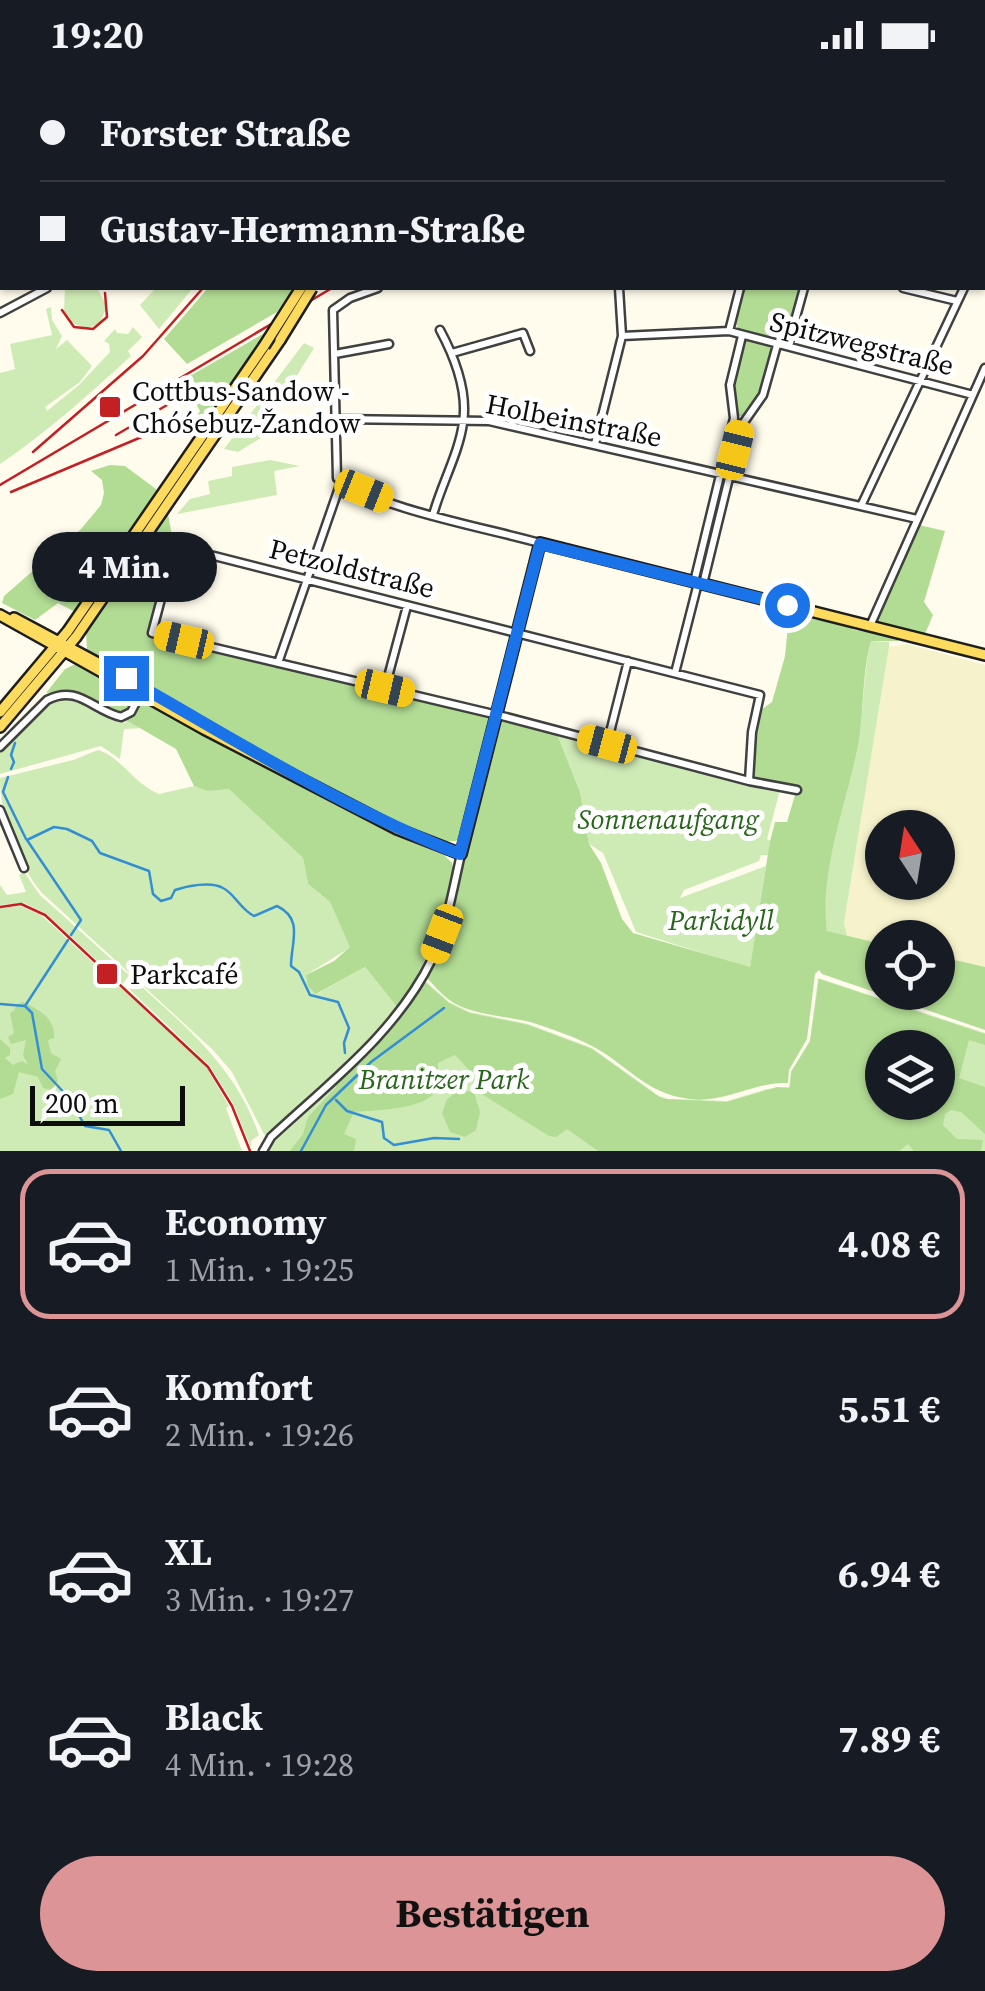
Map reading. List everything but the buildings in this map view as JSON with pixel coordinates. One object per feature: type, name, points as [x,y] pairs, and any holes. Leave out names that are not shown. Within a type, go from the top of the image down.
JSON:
[{"type":"main road","points":[[208,437],[299,290]]},
{"type":"main road","points":[[0,726],[62,646],[280,340],[311,290]]},
{"type":"main road","points":[[0,613],[397,830],[460,854],[540,544],[985,655]]},
{"type":"main road","points":[[0,712],[62,646]]},
{"type":"street","points":[[0,303],[2,312],[44,290]]},
{"type":"street","points":[[372,290],[350,298],[334,310],[339,480],[278,663],[797,790]]},
{"type":"street","points":[[595,444],[622,336],[619,290]]},
{"type":"street","points":[[729,331],[739,290]]},
{"type":"street","points":[[788,346],[803,290]]},
{"type":"street","points":[[911,290],[957,301]]},
{"type":"street","points":[[861,506],[963,290]]},
{"type":"street","points":[[432,515],[463,422],[461,386],[452,352],[440,330]]},
{"type":"street","name":"Spitzwegstraße","points":[[622,336],[729,331],[972,395]]},
{"type":"street","points":[[452,352],[523,333],[530,351]]},
{"type":"street","points":[[675,673],[725,475],[734,418],[730,385],[742,336]]},
{"type":"street","points":[[335,354],[390,344]]},
{"type":"street","points":[[725,475],[742,425],[763,395],[777,346]]},
{"type":"street","points":[[870,626],[985,368]]},
{"type":"street","name":"Holbeinstraße","points":[[337,419],[489,420],[916,520]]},
{"type":"street","points":[[339,480],[432,515],[540,544]]},
{"type":"street","name":"Petzoldstraße","points":[[278,663],[152,633],[175,546],[760,694],[752,732],[749,781]]},
{"type":"street","points":[[385,688],[407,606]]},
{"type":"street","points":[[607,744],[628,661]]},
{"type":"street","points":[[0,747],[47,700],[56,696],[77,694],[121,717],[131,712],[142,691]]},
{"type":"street","points":[[0,810],[24,868]]},
{"type":"street","points":[[264,1147],[372,1042],[410,998],[442,934],[460,854]]},
{"type":"shaded area","points":[[907,644],[985,665],[985,967],[955,960],[955,920],[865,920],[865,940],[847,936],[844,923],[889,647]]},
{"type":"green space","points":[[65,290],[98,290],[107,306],[100,323],[86,329],[69,321],[64,310]]},
{"type":"green space","points":[[154,290],[191,290],[159,329],[140,305]]},
{"type":"green space","points":[[206,290],[293,290],[277,312],[187,364],[164,339]]},
{"type":"green space","points":[[743,290],[798,290],[786,336],[778,341],[739,330],[735,322]]},
{"type":"green space","points":[[51,307],[52,320],[62,336],[56,349],[67,340],[92,366],[80,382],[45,407],[47,411],[79,385],[110,352],[104,341],[115,329],[117,333],[128,334],[133,327],[142,337],[128,351],[131,356],[100,384],[0,464],[0,373],[15,369],[10,344],[52,335],[46,309]]},
{"type":"green space","points":[[268,331],[202,427],[192,438],[185,434],[200,411],[183,380]]},
{"type":"green space","points":[[745,339],[773,346],[760,394],[738,416],[733,388]]},
{"type":"green space","points":[[304,343],[314,348],[264,436],[238,452],[224,449]]},
{"type":"green space","points":[[270,460],[300,466],[274,471],[277,495],[177,514],[190,499],[210,494],[208,481],[232,476],[232,467]]},
{"type":"green space","points":[[110,465],[125,466],[157,493],[75,612],[58,603],[35,620],[2,603],[4,596],[81,529],[101,505],[102,480],[91,471]]},
{"type":"green space","points":[[168,514],[173,541],[150,635],[492,718],[462,836],[456,841],[441,842],[351,803],[87,650],[86,631]]},
{"type":"green space","points":[[919,525],[945,531],[924,602],[933,615],[925,634],[873,624]]},
{"type":"green space","points":[[789,616],[848,624],[854,630],[898,637],[898,641],[871,641],[859,741],[827,883],[827,931],[865,940],[865,989],[819,970],[815,974],[807,1039],[789,1070],[788,1083],[702,1100],[673,1096],[574,1038],[530,1022],[457,1005],[426,977],[445,938],[498,719],[557,734],[580,792],[589,844],[601,863],[622,919],[633,933],[750,967],[770,841],[775,822],[787,822],[797,788],[751,779],[754,733],[761,710],[772,702],[785,656]]},
{"type":"green space","points":[[871,641],[889,642],[889,647],[844,923],[847,936],[827,932],[825,908],[830,860],[859,741]]},
{"type":"green space","points":[[78,663],[350,811],[444,855],[452,863],[454,872],[432,943],[398,1008],[365,967],[316,994],[308,986],[306,975],[334,961],[350,947],[330,902],[308,884],[303,858],[229,789],[207,791],[194,786],[176,749],[76,691],[46,693],[65,669]]},
{"type":"green space","points":[[64,696],[81,699],[81,703],[99,714],[103,712],[111,720],[125,723],[127,719],[144,728],[124,729],[120,759],[101,746],[0,774],[0,751],[46,704]]},
{"type":"green space","points":[[557,734],[780,790],[767,839],[768,855],[684,890],[680,898],[766,866],[750,968],[636,932],[603,853],[589,844],[580,792]]},
{"type":"green space","points":[[98,750],[159,794],[194,786],[207,791],[229,788],[303,858],[308,884],[330,902],[351,947],[306,975],[317,994],[365,967],[398,1008],[370,1040],[265,1136],[232,1072],[213,1050],[42,893],[18,854],[3,808],[0,778]]},
{"type":"green space","points":[[24,872],[40,895],[129,975],[123,984],[45,913],[24,903],[0,905],[0,885],[7,895],[26,892],[19,875]]},
{"type":"green space","points":[[20,906],[41,915],[207,1068],[229,1106],[226,1108],[242,1151],[0,1151],[0,908]]},
{"type":"green space","points":[[955,960],[985,967],[985,1030],[927,1010],[955,1010]]},
{"type":"green space","name":"Branitzer Park","points":[[818,978],[865,993],[865,1010],[915,1010],[985,1033],[985,1151],[267,1151],[273,1139],[387,1031],[424,980],[449,1002],[470,1012],[528,1024],[592,1048],[667,1099],[727,1101],[789,1087],[791,1072],[810,1041]]},
{"type":"green space","points":[[133,979],[207,1049],[237,1088],[259,1135],[251,1141],[251,1147],[233,1103],[210,1066],[126,986]]},
{"type":"green space","name":"Branitzer Park","points":[[819,979],[865,994],[865,1010],[913,1010],[985,1034],[985,1045],[969,1040],[959,1078],[985,1087],[985,1134],[955,1111],[955,1030],[865,1030],[865,1120],[944,1120],[943,1125],[957,1139],[983,1140],[981,1151],[914,1151],[908,1144],[899,1151],[598,1151],[567,1129],[556,1137],[549,1136],[480,1093],[468,1069],[455,1055],[438,1063],[437,1088],[424,1101],[401,1108],[354,1112],[344,1134],[356,1139],[354,1151],[290,1151],[303,1134],[308,1117],[336,1087],[333,1083],[388,1031],[424,981],[449,1003],[469,1013],[528,1025],[592,1049],[667,1099],[727,1102],[777,1087],[790,1088],[791,1072],[810,1041]]},
{"type":"green space","points":[[23,1002],[40,1011],[52,1025],[54,1038],[48,1040],[51,1053],[61,1059],[55,1071],[58,1081],[51,1090],[43,1088],[38,1077],[19,1072],[13,1094],[0,1099],[0,1039],[10,1048],[10,1055],[5,1058],[13,1065],[22,1061],[28,1065],[23,1055],[26,1040],[11,1044],[8,1037],[14,1033],[10,1013]]},
{"type":"green space","points":[[459,1090],[474,1092],[480,1112],[476,1130],[465,1137],[450,1132],[442,1113],[447,1099]]},
{"type":"waterway","points":[[11,769],[15,743]]},
{"type":"waterway","points":[[8,777],[3,792],[26,839]]},
{"type":"waterway","points":[[71,935],[81,920],[27,840],[54,827],[92,841],[100,853],[149,871],[153,894],[161,901],[171,898],[180,888],[212,885],[227,891],[254,916],[277,906],[285,911],[291,917],[294,932],[291,966],[299,972],[310,995],[338,1002],[349,1028],[345,1053]]},
{"type":"waterway","points":[[0,1004],[25,1006],[68,940]]},
{"type":"waterway","points":[[25,1006],[32,1013],[42,1069],[70,1099],[85,1126],[109,1130],[121,1151]]},
{"type":"waterway","points":[[301,1151],[326,1105],[371,1062],[444,1008]]},
{"type":"waterway","points":[[336,1100],[347,1111],[382,1122],[384,1138],[394,1145],[434,1138],[459,1139]]},
{"type":"tram line","points":[[62,310],[74,327],[93,329],[107,317],[105,293]]},
{"type":"railway","points":[[33,452],[143,356],[201,290]]},
{"type":"railway","points":[[0,485],[329,290]]},
{"type":"railway","points":[[116,435],[179,398]]},
{"type":"railway","points":[[11,492],[151,433],[188,411]]},
{"type":"railway","points":[[0,907],[21,904],[45,915],[208,1067],[232,1106],[250,1151]]},
{"type":"place","name":"Cottbus-Sandow - Chóśebuz-Žandow","points":[[110,407]]},
{"type":"place","name":"Parkcafé","points":[[107,974]]},
{"type":"route","points":[[126,678],[397,830],[460,854],[540,544],[787,605]]},
{"type":"park label","name":"Sonnenaufgang","points":[[668,819]]},
{"type":"park label","name":"Parkidyll","points":[[721,920]]}]
